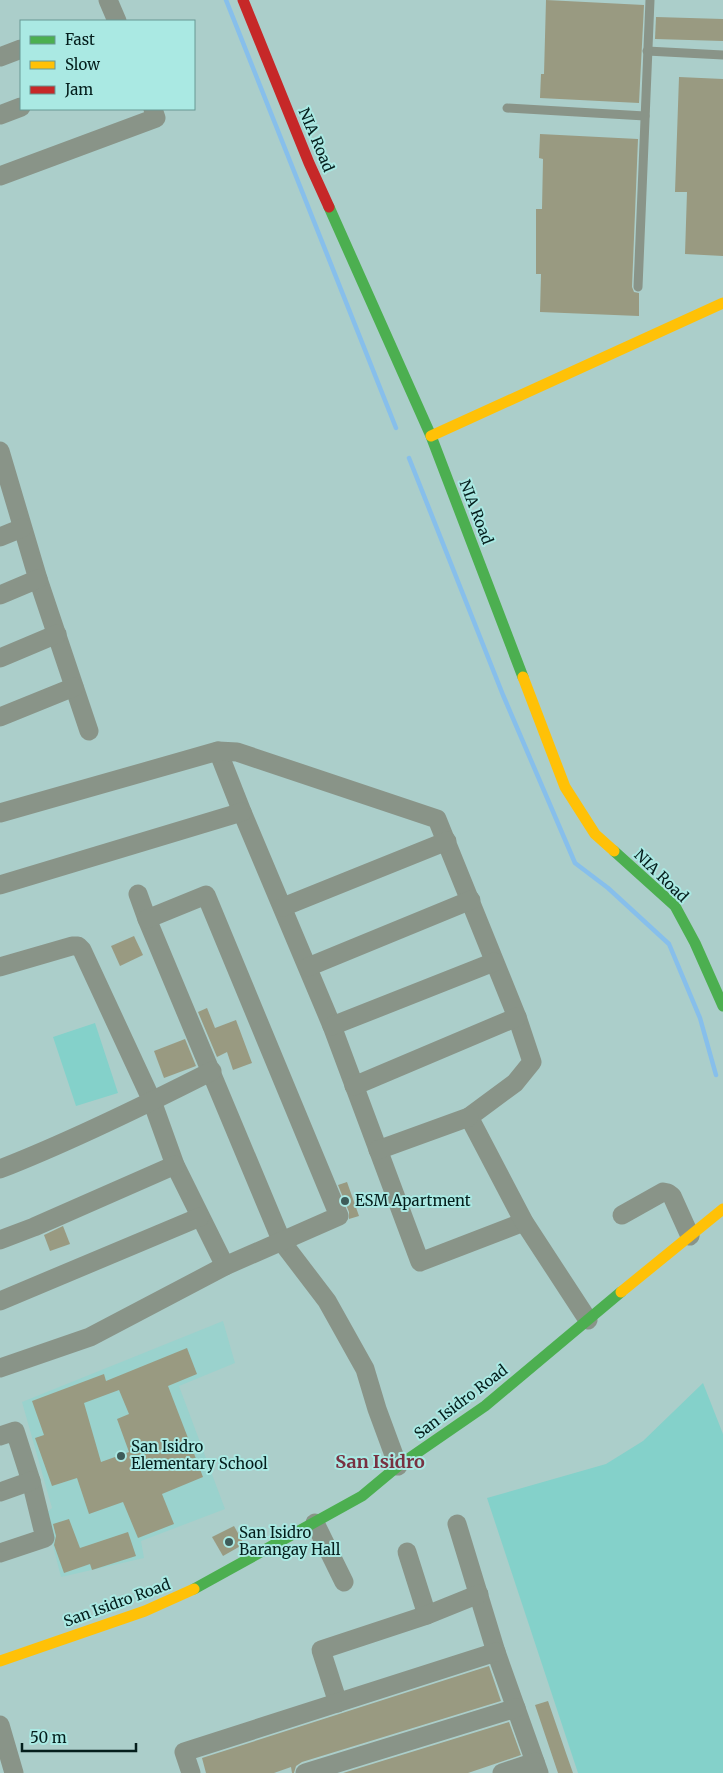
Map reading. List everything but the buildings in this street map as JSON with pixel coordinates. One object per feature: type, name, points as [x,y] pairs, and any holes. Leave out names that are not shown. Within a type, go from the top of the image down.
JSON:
[{"type":"street","name":"NIA Road","points":[[243,0],[309,164],[431,436],[565,787],[595,834],[675,906],[695,943],[723,1006]]},
{"type":"street","points":[[0,57],[20,50]]},
{"type":"street","points":[[0,115],[20,107]]},
{"type":"street","points":[[0,176],[156,118],[153,110]]},
{"type":"street","points":[[431,436],[723,303]]},
{"type":"street","points":[[0,451],[3,472],[89,730]]},
{"type":"street","points":[[0,537],[22,528]]},
{"type":"street","points":[[0,595],[38,579]]},
{"type":"street","points":[[0,658],[57,634]]},
{"type":"street","points":[[0,717],[74,687]]},
{"type":"street","points":[[218,751],[332,1026],[420,1262],[524,1222]]},
{"type":"street","points":[[0,813],[218,751],[237,752],[438,819],[517,1018],[532,1062],[515,1083],[469,1117],[378,1150]]},
{"type":"street","points":[[0,885],[242,812]]},
{"type":"street","points":[[283,907],[447,841]]},
{"type":"street","points":[[138,894],[282,1242],[327,1301],[366,1369],[377,1409],[398,1466]]},
{"type":"street","points":[[0,1368],[90,1337],[225,1266],[339,1216],[206,895],[147,919]]},
{"type":"street","points":[[308,967],[471,900]]},
{"type":"street","points":[[0,967],[78,946],[82,950],[152,1101],[175,1165],[225,1266]]},
{"type":"street","points":[[332,1026],[494,962]]},
{"type":"street","points":[[354,1086],[517,1018]]},
{"type":"street","points":[[0,1169],[29,1158],[212,1071]]},
{"type":"street","points":[[469,1117],[524,1222],[588,1320]]},
{"type":"street","points":[[0,1240],[175,1165]]},
{"type":"street","points":[[622,1215],[663,1192],[668,1192],[672,1196],[690,1236]]},
{"type":"street","name":"San Isidro Road","points":[[0,1661],[145,1611],[184,1595],[362,1496],[398,1466],[485,1406],[723,1210]]},
{"type":"street","points":[[0,1301],[200,1218]]},
{"type":"street","points":[[0,1436],[15,1431],[31,1481],[45,1538],[0,1553]]},
{"type":"street","points":[[0,1492],[31,1481]]},
{"type":"street","points":[[315,1522],[344,1582]]},
{"type":"street","points":[[457,1524],[480,1594],[496,1652],[537,1768],[502,1773]]},
{"type":"street","points":[[408,1552],[427,1615]]},
{"type":"street","points":[[338,1703],[320,1650],[427,1615],[480,1594]]},
{"type":"street","points":[[191,1773],[184,1752],[496,1652]]},
{"type":"street","points":[[305,1773],[516,1708]]},
{"type":"street","points":[[0,1725],[14,1773]]},
{"type":"lane","points":[[638,287],[650,0]]},
{"type":"lane","points":[[647,51],[723,55]]},
{"type":"lane","points":[[508,108],[645,116]]},
{"type":"shaded area","points":[[95,1023],[118,1093],[76,1106],[53,1037]]},
{"type":"shaded area","name":"San Isidro Elementary School","points":[[223,1321],[235,1363],[179,1386],[225,1509],[141,1541],[144,1558],[61,1577],[45,1514],[52,1508],[22,1402]]},
{"type":"shaded area","points":[[703,1383],[723,1434],[723,1773],[578,1773],[487,1498],[606,1464],[643,1441]]},
{"type":"waterway","points":[[226,0],[396,428]]},
{"type":"waterway","points":[[409,458],[503,695],[575,863],[608,888],[669,944],[700,1018],[716,1075]]},
{"type":"traffic: fast","points":[[329,207],[431,436],[523,677]]},
{"type":"traffic: fast","points":[[614,851],[675,906],[695,943],[723,1006]]},
{"type":"traffic: fast","points":[[194,1589],[362,1496],[398,1466],[485,1406],[621,1292]]},
{"type":"traffic: slow","points":[[431,436],[723,303]]},
{"type":"traffic: slow","points":[[523,677],[565,787],[595,834],[614,851]]},
{"type":"traffic: slow","points":[[621,1292],[723,1209]]},
{"type":"traffic: slow","points":[[0,1661],[145,1611],[194,1589]]},
{"type":"traffic: jam","points":[[243,0],[309,163],[329,207]]},
{"type":"place","name":"ESM Apartment","points":[[345,1201]]},
{"type":"place","name":"San Isidro Elementary School","points":[[121,1456]]},
{"type":"place","name":"San Isidro Barangay Hall","points":[[229,1542]]},
{"type":"district","name":"San Isidro","points":[[380,1462]]}]
